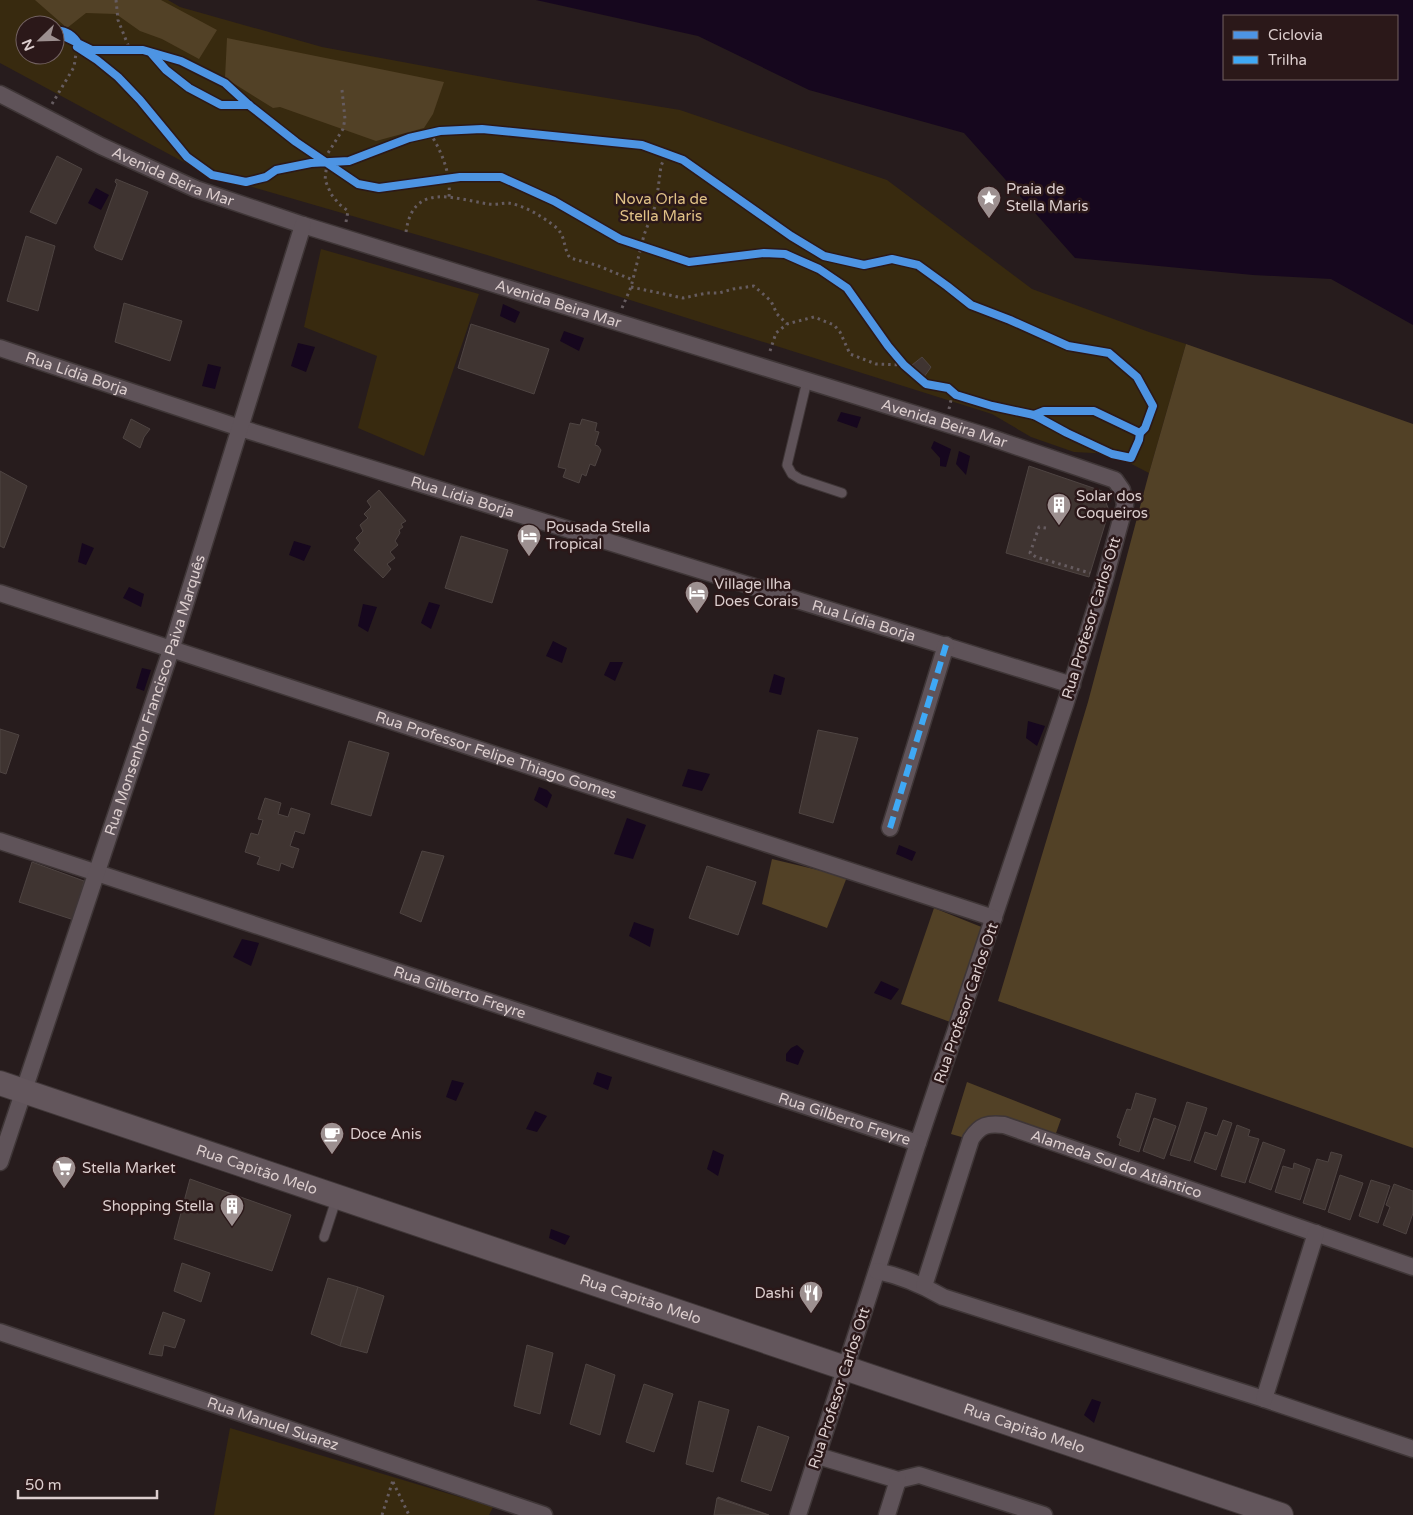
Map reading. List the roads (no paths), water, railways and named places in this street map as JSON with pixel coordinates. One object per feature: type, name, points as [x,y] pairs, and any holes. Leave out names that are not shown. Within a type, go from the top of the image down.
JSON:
[{"type":"main road","name":"Rua Capitão Melo","points":[[0,1083],[1281,1515]]},
{"type":"street","name":"Avenida Beira Mar","points":[[0,94],[101,146],[196,189],[303,225],[983,435],[1115,480],[1122,490]]},
{"type":"street","name":"Rua Monsenhor Francisco Paiva Marquês","points":[[0,1162],[171,650],[303,225]]},
{"type":"street","name":"Rua Lídia Borja","points":[[0,348],[240,428],[1072,685]]},
{"type":"street","name":"Rua Profesor Carlos Ott","points":[[798,1515],[918,1142],[1072,685],[1125,505],[1122,490]]},
{"type":"street","name":"Rua Professor Felipe Thiago Gomes","points":[[0,593],[994,918]]},
{"type":"street","points":[[890,828],[946,645]]},
{"type":"street","name":"Rua Gilberto Freyre","points":[[0,841],[918,1142]]},
{"type":"street","name":"Alameda Sol do Atlântico","points":[[924,1286],[971,1139],[976,1131],[985,1125],[993,1124],[1004,1125],[1413,1267]]},
{"type":"street","points":[[1264,1399],[1316,1233]]},
{"type":"street","points":[[876,1271],[896,1275],[924,1286],[943,1297],[1413,1448]]},
{"type":"street","name":"Rua Manuel Suarez","points":[[0,1332],[544,1515]]},
{"type":"street","points":[[818,1456],[898,1480],[919,1475],[1044,1515]]},
{"type":"street","points":[[887,1515],[898,1480]]},
{"type":"lane","points":[[807,381],[787,465],[792,474],[800,479],[842,493]]},
{"type":"lane","points":[[324,1237],[337,1196]]},
{"type":"place","name":"Praia de Stella Maris","points":[[989,219]]},
{"type":"place","name":"Solar dos Coqueiros","points":[[1059,526]]},
{"type":"place","name":"Pousada Stella Tropical","points":[[529,557]]},
{"type":"place","name":"Village Ilha Does Corais","points":[[697,614]]},
{"type":"place","name":"Doce Anis","points":[[332,1155]]},
{"type":"place","name":"Stella Market","points":[[64,1189]]},
{"type":"place","name":"Shopping Stella","points":[[232,1227]]},
{"type":"place","name":"Dashi","points":[[811,1314]]},
{"type":"park label","name":"Nova Orla de Stella Maris","points":[[661,208]]}]
